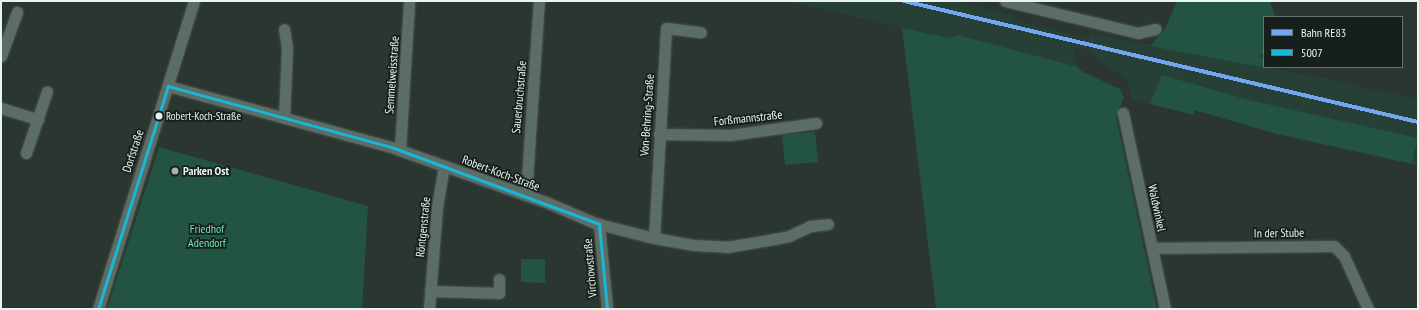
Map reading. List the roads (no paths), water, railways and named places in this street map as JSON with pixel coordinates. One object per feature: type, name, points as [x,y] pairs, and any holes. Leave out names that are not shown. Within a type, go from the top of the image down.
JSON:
[{"type":"street","name":"Dorfstraße","points":[[98,309],[194,1]]},
{"type":"street","name":"Semmelweisstraße","points":[[400,150],[409,1]]},
{"type":"street","name":"Sauerbruchstraße","points":[[526,195],[539,1]]},
{"type":"street","points":[[1004,1],[1138,33],[1156,29]]},
{"type":"street","points":[[1,56],[17,12]]},
{"type":"street","name":"Von-Behring-Straße","points":[[654,238],[666,28],[701,32]]},
{"type":"street","points":[[284,29],[287,48],[284,118]]},
{"type":"street","name":"Robert-Koch-Straße","points":[[168,86],[400,150],[526,195],[599,224],[654,238],[694,246],[727,247],[789,236],[810,226],[828,224]]},
{"type":"street","points":[[26,153],[47,92]]},
{"type":"street","points":[[1,108],[38,119]]},
{"type":"street","name":"Waldwinkel","points":[[1123,113],[1165,309]]},
{"type":"street","name":"Forßmannstraße","points":[[659,134],[730,135],[816,123]]},
{"type":"street","name":"Röntgenstraße","points":[[429,309],[437,207],[444,166]]},
{"type":"street","name":"Virchowstraße","points":[[599,224],[607,309]]},
{"type":"street","name":"In der Stube","points":[[1152,248],[1334,246],[1344,256],[1368,309]]},
{"type":"street","points":[[430,292],[499,293],[500,280]]},
{"type":"rail line","name":"RE83","points":[[904,1],[1418,122]]},
{"type":"place","name":"Robert-Koch-Straße","points":[[159,116]]},
{"type":"place","name":"Parken Ost","points":[[175,171]]},
{"type":"park label","name":"Friedhof Adendorf","points":[[207,236]]}]
